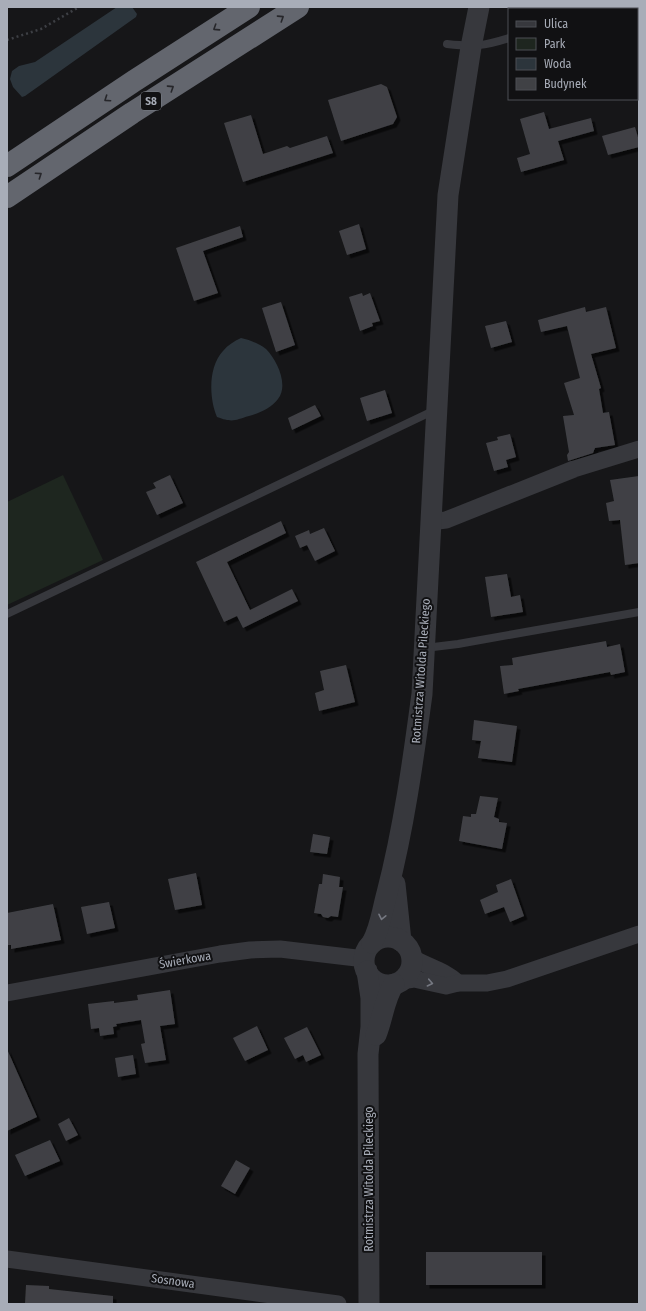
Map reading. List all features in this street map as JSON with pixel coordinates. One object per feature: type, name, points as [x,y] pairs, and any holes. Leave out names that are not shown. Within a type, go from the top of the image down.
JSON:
[{"type":"highway","name":"S8","points":[[7,166],[134,81],[249,7]]},
{"type":"highway","name":"S8","points":[[7,197],[132,113],[298,7]]},
{"type":"street","name":"Rotmistrza Witolda Pileckiego","points":[[369,1304],[368,1054],[371,1027],[371,998],[368,958],[379,931],[394,865],[412,775],[422,694],[448,195],[471,47],[479,7]]},
{"type":"street","points":[[430,522],[446,520],[574,469],[639,449]]},
{"type":"street","name":"Rotmistrza Witolda Pileckiego","points":[[394,865],[395,893],[406,949]]},
{"type":"street","points":[[458,984],[450,975],[421,963],[394,938],[387,937],[379,939],[368,958],[372,978],[378,982],[386,984],[414,979],[446,986],[487,983],[507,979],[639,934]]},
{"type":"street","name":"Świerkowa","points":[[7,992],[250,950],[280,949],[368,958]]},
{"type":"street","points":[[397,982],[407,975],[411,969],[406,949]]},
{"type":"street","name":"Rotmistrza Witolda Pileckiego","points":[[368,1054],[380,1025],[390,990],[397,982]]},
{"type":"street","name":"Sosnowa","points":[[7,1259],[338,1304]]},
{"type":"lane","points":[[447,44],[471,47],[488,45],[508,38]]},
{"type":"lane","points":[[7,614],[437,409]]},
{"type":"lane","points":[[424,648],[458,644],[639,612]]},
{"type":"path","points":[[7,40],[41,29],[79,7]]},
{"type":"green space","points":[[63,475],[103,560],[7,605],[7,502]]},
{"type":"water","points":[[117,7],[132,7],[137,14],[136,17],[25,96],[22,97],[13,87],[10,79],[12,71],[19,66],[35,62]]},
{"type":"water","points":[[241,338],[260,345],[266,349],[274,359],[278,366],[282,380],[281,393],[278,399],[265,410],[237,420],[227,420],[217,417],[214,409],[211,392],[212,374],[218,358],[223,351],[231,343]]},
{"type":"building","points":[[381,84],[387,87],[397,117],[393,124],[341,141],[328,100]]},
{"type":"building","points":[[544,112],[549,129],[591,118],[594,131],[558,141],[564,160],[521,172],[517,158],[530,154],[520,119]]},
{"type":"building","points":[[251,115],[263,154],[287,146],[290,148],[327,136],[333,153],[243,182],[224,123]]},
{"type":"building","points":[[635,127],[639,147],[608,155],[602,136]]},
{"type":"building","points":[[359,224],[366,249],[347,255],[339,231]]},
{"type":"building","points":[[240,226],[243,237],[203,251],[218,293],[194,301],[176,248]]},
{"type":"building","points":[[362,293],[363,296],[370,293],[380,321],[372,323],[373,326],[360,331],[349,297]]},
{"type":"building","points":[[281,302],[295,345],[276,352],[262,308]]},
{"type":"building","points":[[585,307],[586,312],[606,307],[616,348],[591,354],[601,388],[599,389],[603,413],[609,412],[615,445],[595,448],[593,453],[568,461],[567,455],[569,452],[563,416],[574,415],[564,383],[580,378],[567,326],[541,332],[538,320]]},
{"type":"building","points":[[506,321],[512,342],[491,348],[485,326]]},
{"type":"building","points":[[385,390],[392,413],[367,421],[360,398]]},
{"type":"building","points":[[315,405],[321,416],[292,430],[288,418]]},
{"type":"building","points":[[510,434],[516,457],[506,460],[508,467],[494,471],[486,443],[498,440],[497,437]]},
{"type":"building","points":[[170,475],[183,503],[157,515],[146,492],[156,488],[153,483]]},
{"type":"building","points":[[639,476],[639,563],[625,565],[620,520],[609,521],[606,503],[614,501],[610,480]]},
{"type":"building","points":[[281,521],[286,533],[227,562],[250,610],[292,589],[298,601],[243,628],[237,616],[224,622],[196,562]]},
{"type":"building","points":[[324,528],[335,551],[315,561],[307,545],[300,548],[295,536],[309,530],[310,534]]},
{"type":"building","points":[[507,574],[511,597],[520,595],[523,612],[491,617],[485,577]]},
{"type":"building","points":[[606,641],[607,647],[620,644],[625,672],[611,675],[610,672],[518,689],[519,691],[504,694],[500,666],[513,665],[512,658]]},
{"type":"building","points":[[346,665],[355,702],[319,711],[315,693],[324,690],[320,671]]},
{"type":"building","points":[[474,720],[517,726],[512,762],[478,758],[481,741],[472,740]]},
{"type":"building","points":[[480,796],[498,798],[494,817],[499,819],[499,822],[507,823],[502,849],[459,841],[463,816],[471,817],[471,814],[476,814]]},
{"type":"building","points":[[313,834],[330,837],[327,854],[310,852]]},
{"type":"building","points":[[196,873],[202,905],[175,910],[168,879]]},
{"type":"building","points":[[323,874],[340,877],[339,887],[343,887],[338,917],[331,916],[328,918],[323,917],[321,914],[314,913],[319,884],[322,884]]},
{"type":"building","points":[[511,879],[524,916],[510,922],[504,907],[485,914],[480,900],[498,892],[496,885]]},
{"type":"building","points":[[109,902],[115,928],[87,934],[81,907]]},
{"type":"building","points":[[53,904],[61,940],[11,949],[11,945],[7,945],[7,913]]},
{"type":"building","points":[[170,990],[175,1024],[160,1026],[166,1060],[145,1063],[141,1044],[145,1043],[141,1020],[116,1024],[117,1026],[113,1027],[114,1034],[100,1036],[99,1028],[91,1029],[88,1004],[138,1000],[137,995]]},
{"type":"building","points":[[257,1026],[268,1050],[245,1061],[233,1038]]},
{"type":"building","points":[[307,1027],[321,1055],[306,1062],[303,1055],[295,1059],[284,1038]]},
{"type":"building","points":[[7,1049],[37,1117],[7,1131]]},
{"type":"building","points":[[133,1055],[136,1074],[118,1077],[115,1058]]},
{"type":"building","points":[[69,1118],[78,1135],[66,1141],[58,1124]]},
{"type":"building","points":[[50,1140],[60,1161],[25,1176],[15,1155]]},
{"type":"building","points":[[236,1160],[250,1168],[235,1194],[221,1186]]},
{"type":"building","points":[[426,1252],[542,1252],[542,1285],[426,1285]]},
{"type":"building","points":[[26,1285],[49,1286],[49,1289],[113,1296],[113,1304],[25,1304]]}]
